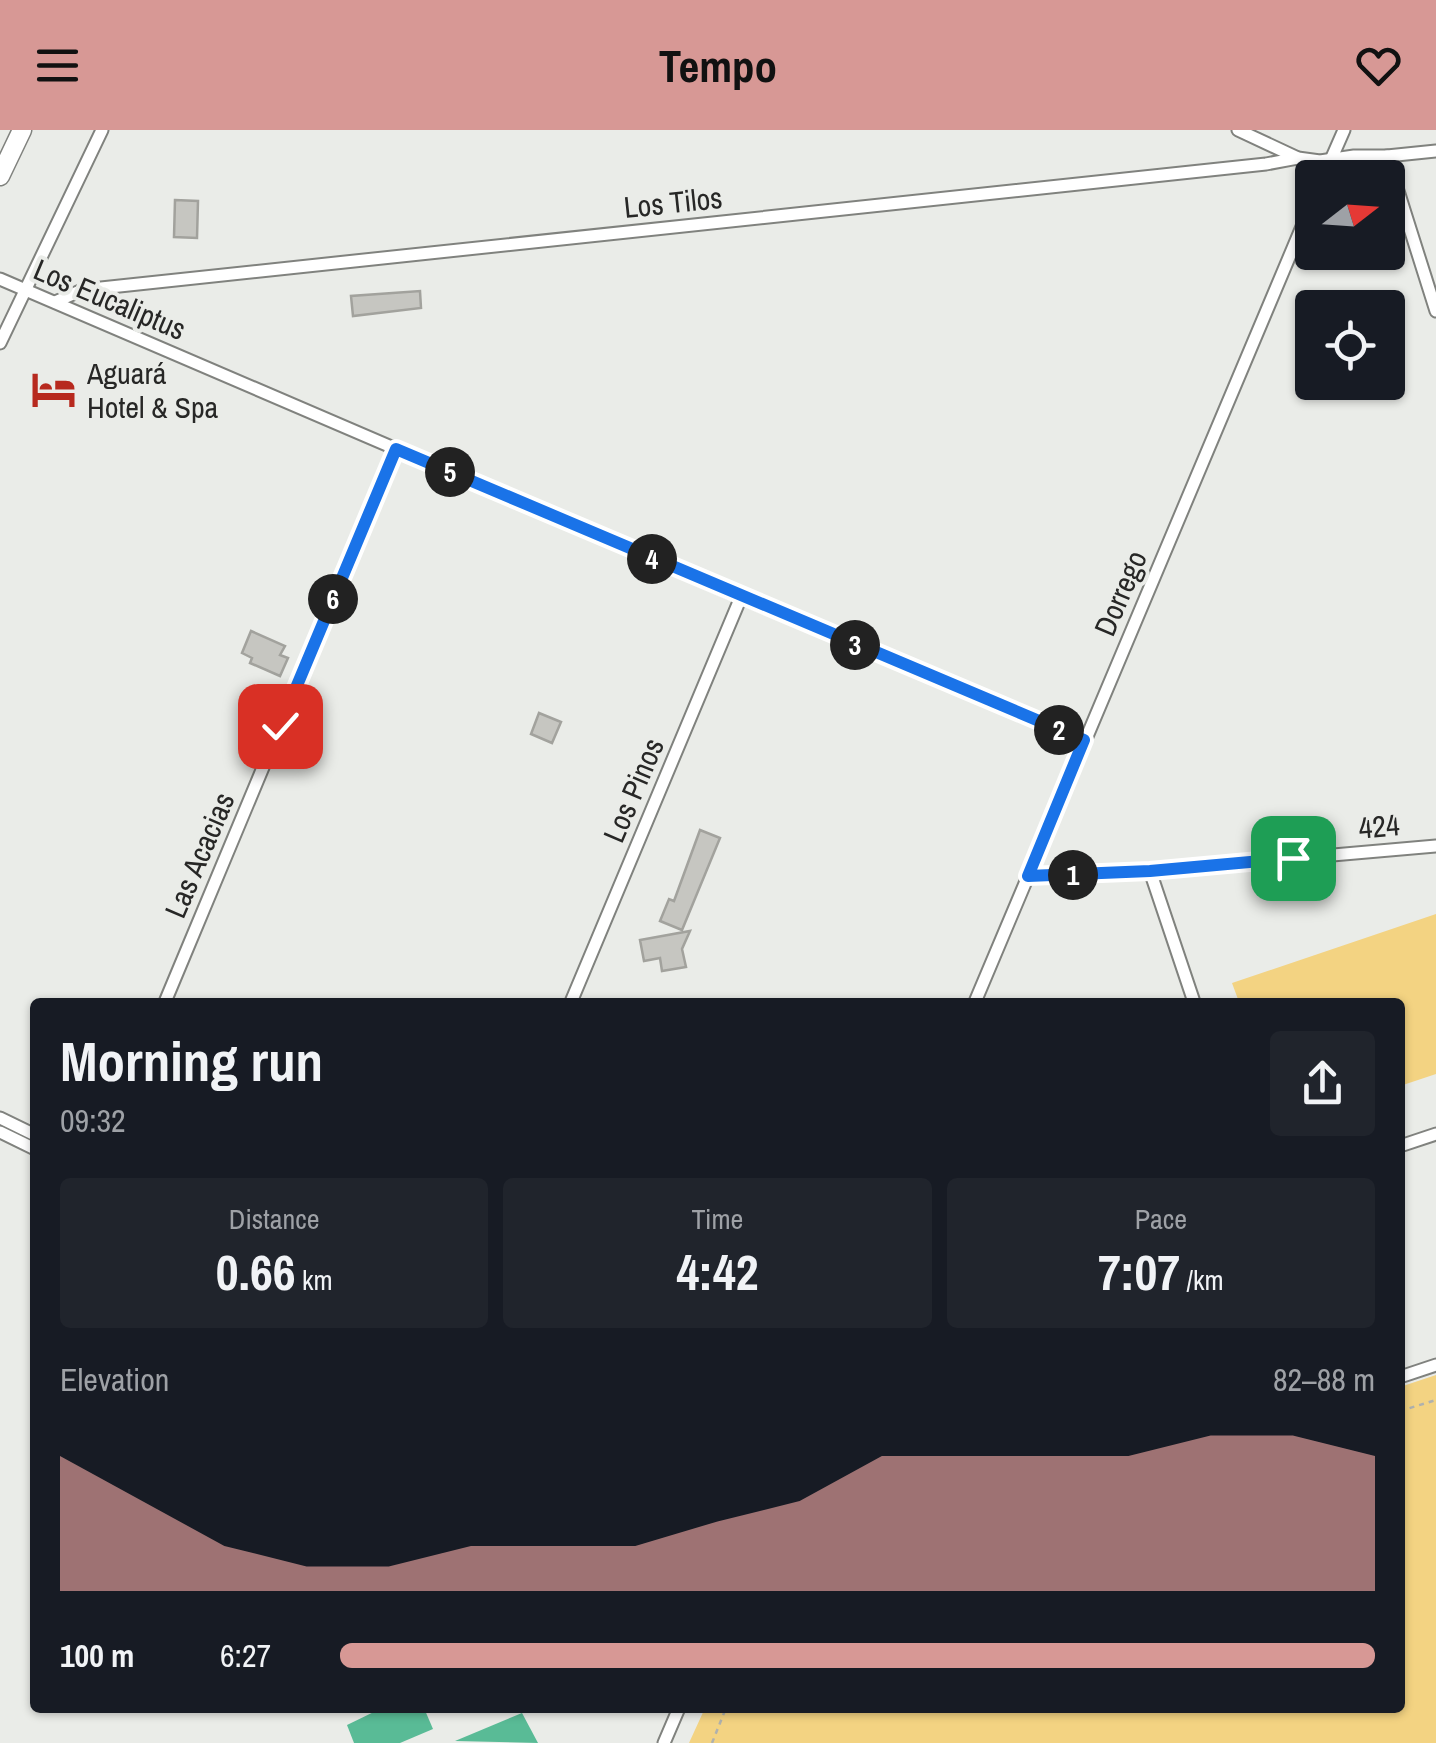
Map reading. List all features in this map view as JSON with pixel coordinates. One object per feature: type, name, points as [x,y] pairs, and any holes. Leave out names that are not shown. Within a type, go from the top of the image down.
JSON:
[{"type":"main road","points":[[0,176],[22,130]]},
{"type":"street","points":[[0,342],[102,130]]},
{"type":"street","points":[[1238,130],[1298,158]]},
{"type":"street","points":[[1332,158],[1344,130]]},
{"type":"street","name":"Los Tilos","points":[[55,302],[82,290],[1298,158],[1326,162],[1332,158],[1436,151]]},
{"type":"street","points":[[1387,156],[1436,312]]},
{"type":"street","name":"Dorrego","points":[[977,998],[1295,243]]},
{"type":"street","name":"Los Eucaliptus","points":[[0,278],[741,598],[1084,740]]},
{"type":"street","name":"Las Acacias","points":[[166,998],[396,449]]},
{"type":"street","name":"Los Pinos","points":[[573,998],[741,598]]},
{"type":"street","name":"424","points":[[1028,876],[1150,871],[1436,846]]},
{"type":"street","points":[[1150,871],[1193,998]]},
{"type":"street","points":[[0,1118],[30,1133]]},
{"type":"street","points":[[0,1132],[30,1147]]},
{"type":"street","points":[[1405,1144],[1436,1134]]},
{"type":"street","points":[[1405,1375],[1436,1365]]},
{"type":"street","points":[[664,1743],[678,1713]]},
{"type":"path","points":[[1405,1410],[1436,1400]]},
{"type":"path","points":[[712,1743],[724,1713]]},
{"type":"shaded area","points":[[1436,914],[1436,1074],[1405,1084],[1405,998],[1238,998],[1232,983]]},
{"type":"shaded area","points":[[1436,1375],[1436,1743],[689,1743],[703,1713],[1405,1713],[1405,1385]]},
{"type":"shaded area","points":[[372,1713],[426,1713],[433,1729],[400,1743],[354,1743],[347,1725]]},
{"type":"shaded area","points":[[522,1713],[538,1743],[455,1741]]},
{"type":"building","points":[[175,200],[198,201],[197,238],[174,237]]},
{"type":"building","points":[[420,291],[421,308],[353,316],[351,296]]},
{"type":"building","points":[[251,631],[285,646],[280,655],[288,658],[280,676],[250,663],[252,658],[242,653]]},
{"type":"building","points":[[539,713],[561,722],[552,743],[531,734]]},
{"type":"building","points":[[700,830],[720,838],[682,930],[660,921],[669,899],[674,901]]},
{"type":"building","points":[[690,931],[682,949],[686,967],[662,971],[660,958],[644,961],[640,940]]},
{"type":"place","name":"Aguará Hotel & Spa","points":[[54,390]]},
{"type":"route","points":[[280,726],[396,449],[1084,740],[1028,876],[1150,871],[1293,858]]}]
